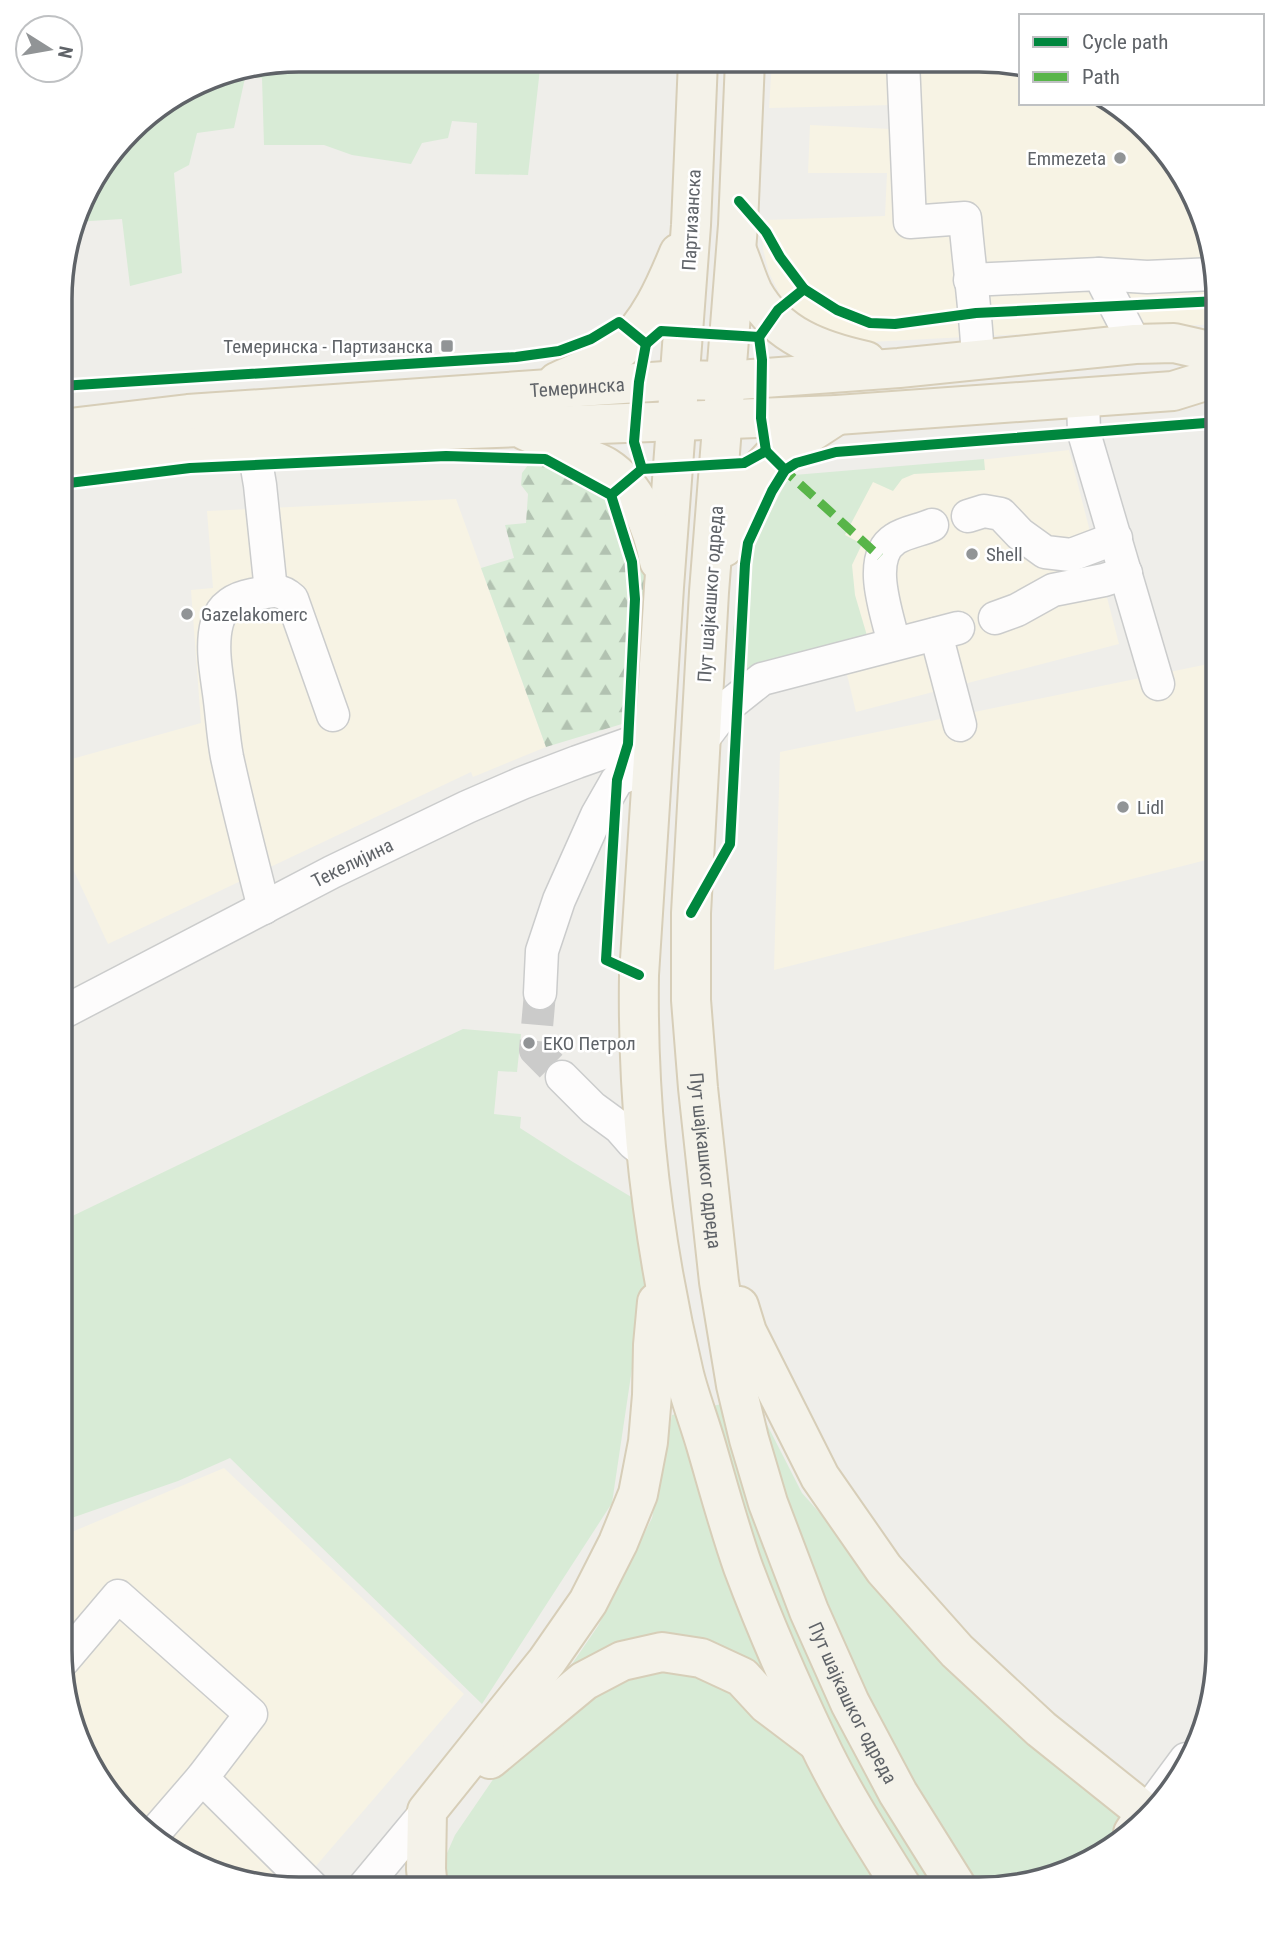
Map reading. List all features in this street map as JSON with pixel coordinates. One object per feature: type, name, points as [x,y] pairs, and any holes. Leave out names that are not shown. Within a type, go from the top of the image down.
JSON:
[{"type":"main road","name":"Партизанска","points":[[680,380],[691,225],[698,72]]},
{"type":"main road","points":[[725,381],[736,247],[744,72]]},
{"type":"main road","points":[[541,389],[594,364],[619,349],[634,334],[660,298],[691,225]]},
{"type":"main road","points":[[736,247],[753,292],[771,319],[806,343],[833,354],[899,369]]},
{"type":"main road","name":"Темеринска","points":[[72,428],[188,414],[680,380],[725,381],[899,369],[1135,344],[1174,342],[1206,350]]},
{"type":"main road","points":[[680,380],[639,975],[638,1026],[642,1095],[661,1262],[685,1377],[743,1564],[818,1743],[845,1794],[896,1877]]},
{"type":"main road","name":"Пут шајкашког одреда","points":[[725,381],[700,743],[691,913],[691,1000],[698,1088],[727,1338],[749,1438],[768,1503],[809,1611],[850,1703],[898,1793],[950,1877]]},
{"type":"main road","name":"Темеринска","points":[[72,456],[415,431],[838,415],[1173,391],[1206,381]]},
{"type":"main road","points":[[709,592],[746,492],[761,469],[772,458],[838,415]]},
{"type":"main road","points":[[517,428],[606,466],[625,483],[642,510],[657,548],[664,587]]},
{"type":"main road","points":[[713,1227],[747,1332],[820,1477],[884,1569],[957,1651],[1136,1814]]},
{"type":"main road","points":[[427,1877],[427,1811],[547,1661],[588,1602],[618,1543],[638,1494],[648,1442],[661,1262]]},
{"type":"main road","points":[[427,1811],[584,1681],[622,1661],[662,1652],[701,1658],[741,1677],[767,1704],[818,1743]]},
{"type":"street","points":[[903,72],[910,222],[965,218],[970,280],[976,313],[978,360]]},
{"type":"street","points":[[970,280],[1099,274],[1147,277],[1205,274]]},
{"type":"street","points":[[1099,274],[1135,344]]},
{"type":"street","points":[[1083,397],[1084,433],[1158,684]]},
{"type":"street","points":[[253,443],[271,592]]},
{"type":"street","points":[[968,516],[984,511],[1002,514],[1020,534],[1045,552],[1071,555],[1116,538]]},
{"type":"street","points":[[894,643],[880,584],[880,557],[894,539],[932,526]]},
{"type":"street","points":[[995,618],[1017,610],[1053,590],[1126,573]]},
{"type":"street","points":[[264,908],[227,754],[214,642],[217,621],[233,600],[279,590],[292,599],[333,715]]},
{"type":"street","points":[[700,743],[728,706],[762,679],[947,631],[960,725]]},
{"type":"street","name":"Текелијина","points":[[72,1008],[332,872],[467,807],[522,783],[628,744],[654,753]]},
{"type":"street","points":[[540,993],[542,951],[564,888],[597,815],[617,780],[654,753]]},
{"type":"street","points":[[562,1077],[593,1108],[619,1127],[648,1155]]},
{"type":"street","points":[[72,1650],[118,1596],[251,1714],[202,1778],[159,1828]]},
{"type":"street","points":[[202,1778],[302,1877]]},
{"type":"street","points":[[372,1877],[427,1811]]},
{"type":"shaded area","points":[[771,72],[1009,74],[1019,76],[1019,105],[1097,105],[1140,138],[1176,185],[1199,240],[1206,284],[1206,325],[851,343],[796,316],[784,302],[769,273],[763,249],[765,220],[885,216],[887,173],[808,173],[810,125],[891,129],[893,105],[769,108]]},
{"type":"shaded area","points":[[1069,450],[1119,644],[856,712],[819,558],[871,472]]},
{"type":"shaded area","points":[[456,499],[546,747],[473,777],[471,772],[108,944],[72,869],[72,759],[201,723],[191,590],[213,588],[207,511]]},
{"type":"shaded area","points":[[1206,664],[1206,860],[774,970],[780,752]]},
{"type":"shaded area","points":[[224,1468],[464,1694],[306,1877],[240,1870],[212,1860],[185,1847],[138,1811],[102,1764],[89,1737],[74,1680],[72,1532]]},
{"type":"green space","points":[[284,72],[540,72],[528,175],[475,174],[477,123],[452,121],[448,138],[422,143],[411,164],[352,155],[324,145],[264,145],[262,78],[247,78]]},
{"type":"green space","points":[[245,79],[234,128],[197,133],[189,165],[174,173],[182,273],[130,286],[122,219],[86,221],[102,185],[128,149],[149,128],[185,102]]},
{"type":"green space","points":[[984,459],[985,470],[914,474],[902,479],[893,491],[873,482],[845,535],[862,544],[852,565],[855,595],[868,639],[733,680],[733,629],[743,581],[753,545],[786,482],[794,475]]},
{"type":"green space","points":[[531,461],[593,472],[620,489],[646,548],[650,723],[622,724],[546,747],[481,568],[514,558],[505,525],[526,523],[528,494],[521,485],[522,473]]},
{"type":"green space","points":[[463,1029],[521,1034],[517,1072],[498,1071],[494,1114],[521,1117],[520,1128],[638,1201],[648,1261],[612,1503],[482,1704],[230,1458],[178,1481],[72,1518],[72,1216]]},
{"type":"green space","points":[[753,1397],[802,1493],[866,1565],[1128,1822],[1080,1854],[1052,1865],[1009,1875],[443,1877],[444,1860],[455,1835],[598,1626],[652,1518],[672,1415]]},
{"type":"tunnel","points":[[540,993],[535,1050],[562,1077]]},
{"type":"marked path","points":[[780,466],[880,557]]},
{"type":"cycle path","points":[[739,201],[766,232],[780,257],[804,289],[837,310],[870,323],[895,324],[976,313],[1206,302]]},
{"type":"cycle path","points":[[72,385],[516,357],[559,351],[591,339],[619,322],[646,344],[661,331],[759,337],[778,310],[804,289]]},
{"type":"cycle path","points":[[759,337],[762,360],[761,418],[766,451]]},
{"type":"cycle path","points":[[642,469],[634,442],[639,382],[646,344]]},
{"type":"cycle path","points":[[691,913],[730,844],[748,543],[772,491],[785,470],[796,463],[836,452],[1206,423]]},
{"type":"cycle path","points":[[611,495],[642,469],[744,463],[766,451],[785,470]]},
{"type":"cycle path","points":[[72,483],[190,468],[446,456],[545,459],[611,495],[632,562],[635,599],[628,744],[617,780],[606,960],[639,975]]},
{"type":"place","name":"Emmezeta","points":[[1120,158]]},
{"type":"place","name":"Темеринска - Партизанска","points":[[447,346]]},
{"type":"place","name":"Shell","points":[[972,554]]},
{"type":"place","name":"Gazelakomerc","points":[[187,614]]},
{"type":"place","name":"Lidl","points":[[1123,807]]},
{"type":"place","name":"ЕКО Петрол","points":[[529,1043]]}]
